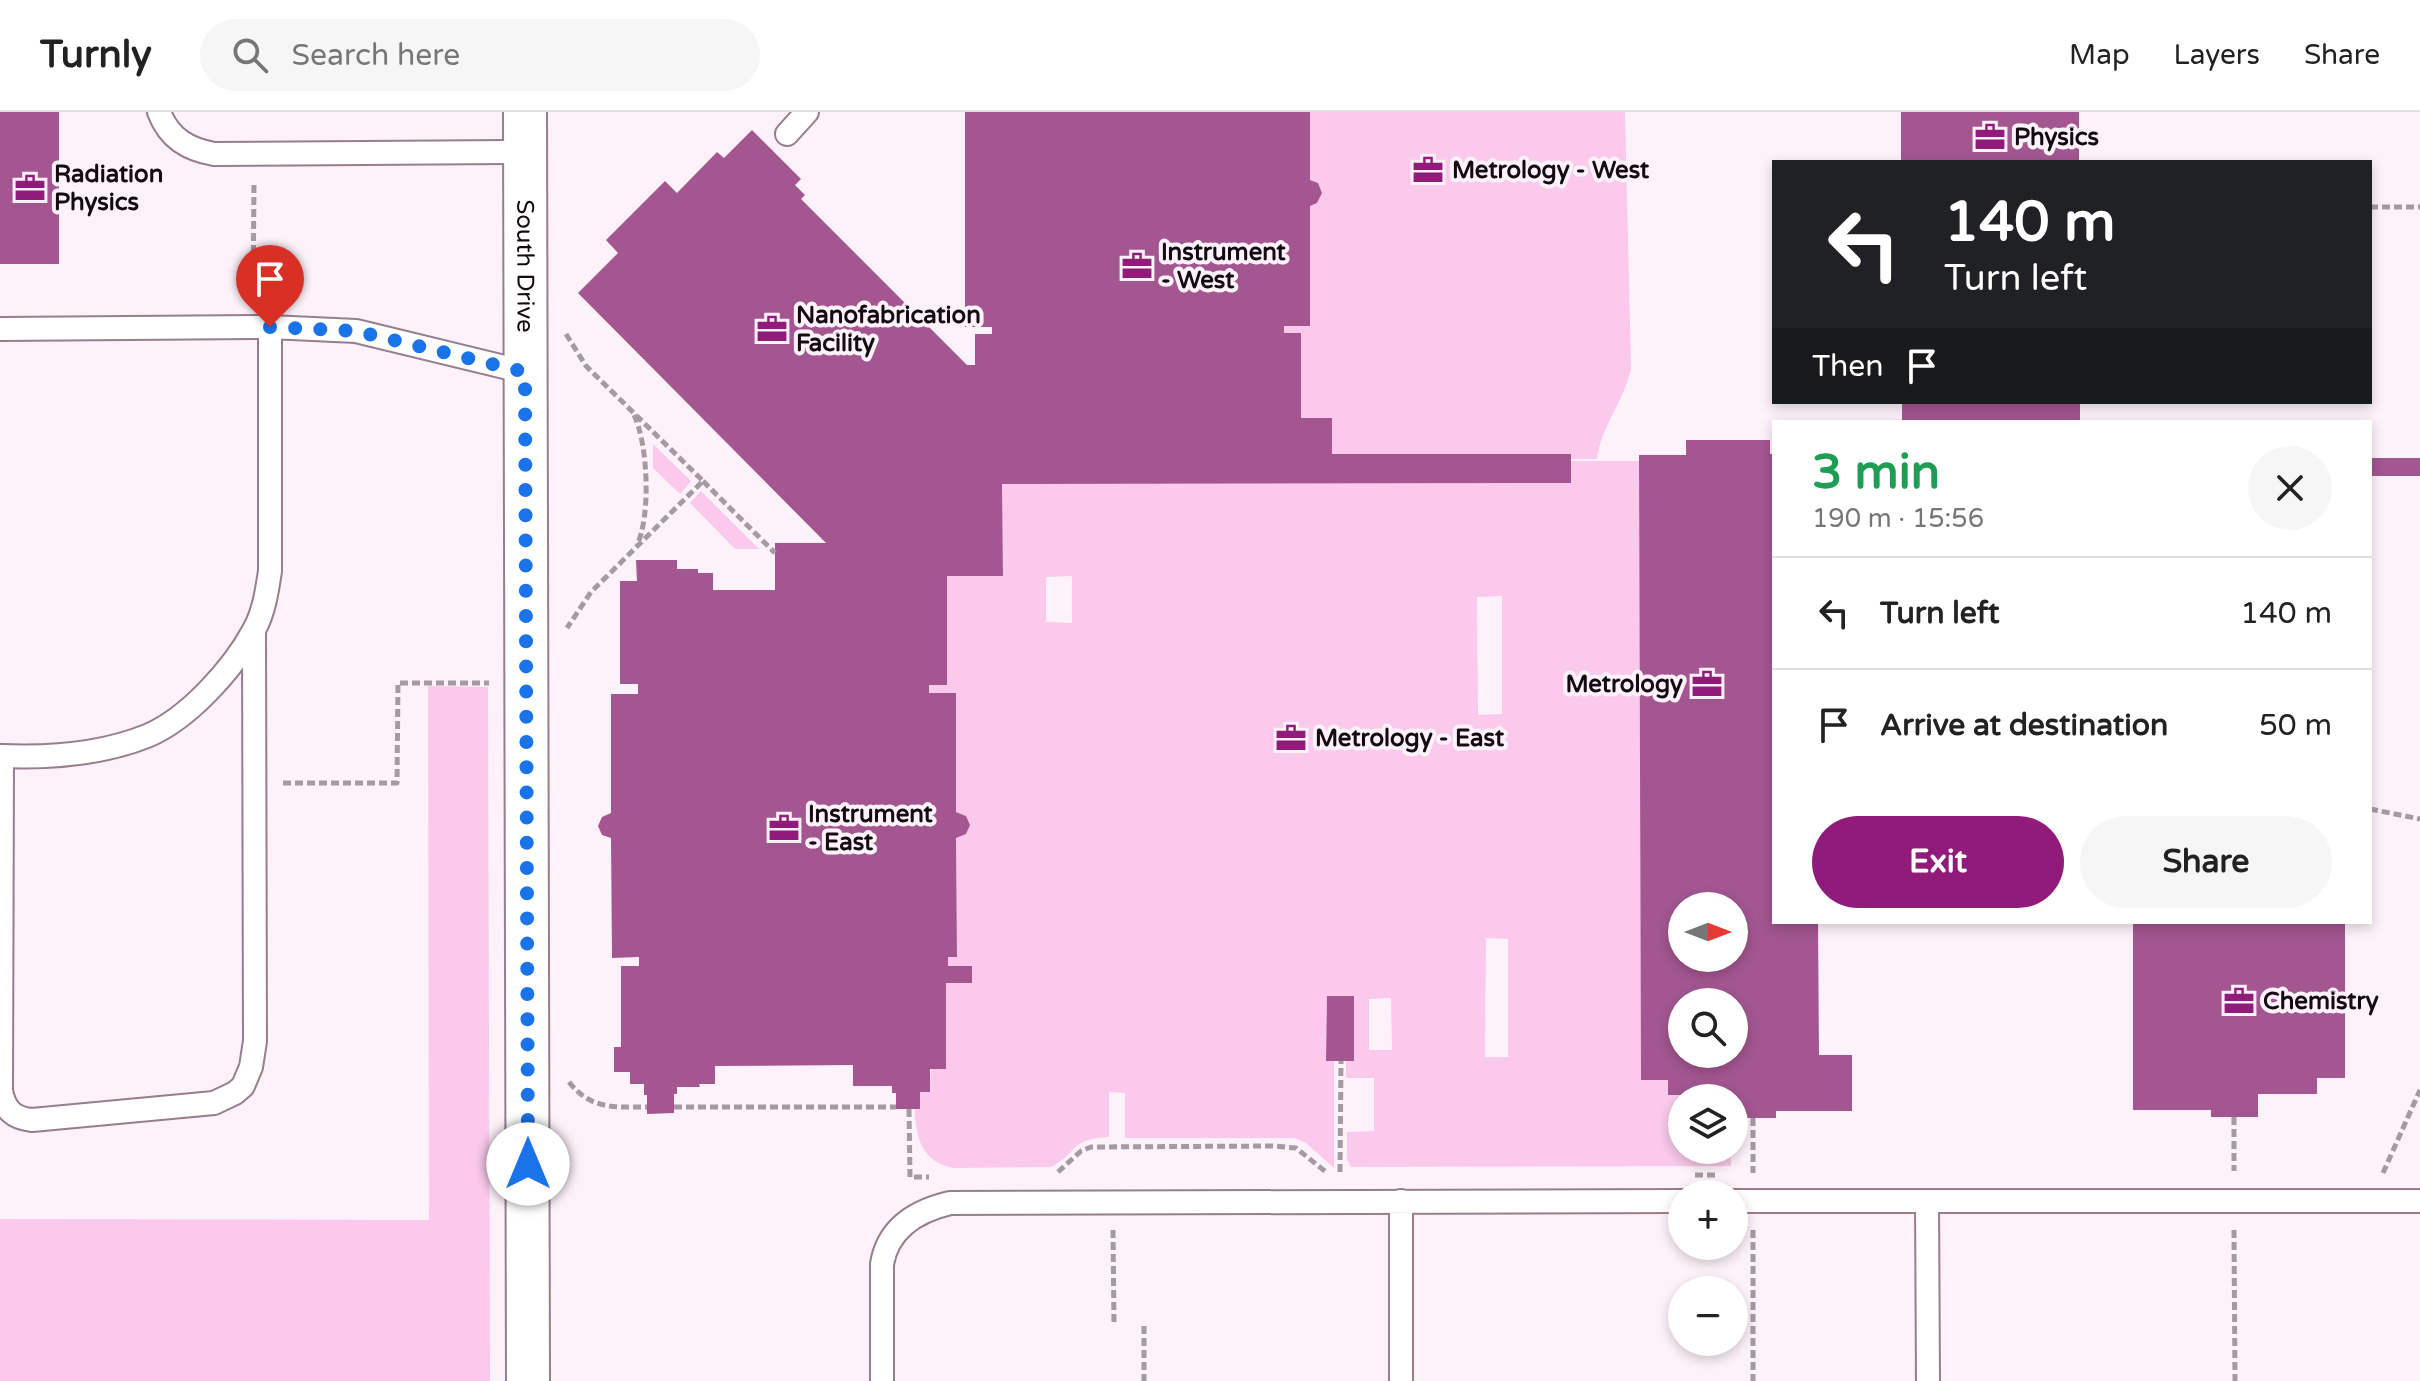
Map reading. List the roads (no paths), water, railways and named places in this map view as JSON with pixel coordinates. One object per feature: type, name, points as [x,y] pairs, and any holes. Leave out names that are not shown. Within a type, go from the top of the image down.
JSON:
[{"type":"street","name":"South Drive","points":[[525,132],[528,1381]]},
{"type":"lane","points":[[159,112],[165,126],[184,145],[214,154],[254,154],[525,132]]},
{"type":"lane","points":[[787,134],[807,112]]},
{"type":"lane","points":[[0,329],[262,327],[356,331],[525,372]]},
{"type":"lane","points":[[254,630],[255,1041],[251,1067],[243,1086],[235,1093],[202,1105],[32,1120],[16,1117],[5,1107],[1,1091],[1,756],[52,756],[98,750],[148,736],[181,715],[215,683],[238,656],[254,630],[267,595],[272,547],[262,327]]},
{"type":"lane","points":[[1401,1201],[1401,1381]]},
{"type":"lane","points":[[882,1381],[884,1250],[904,1223],[930,1208],[950,1203],[1668,1201]]},
{"type":"lane","points":[[1748,1201],[2420,1201]]},
{"type":"lane","points":[[1927,1201],[1928,1381]]},
{"type":"place","name":"Physics","points":[[1990,137]]},
{"type":"place","name":"Metrology - West","points":[[1428,170]]},
{"type":"place","name":"Radiation Physics","points":[[30,188]]},
{"type":"place","name":"Instrument - West","points":[[1137,266]]},
{"type":"place","name":"Nanofabrication Facility","points":[[772,329]]},
{"type":"place","name":"Metrology","points":[[1707,684]]},
{"type":"place","name":"Metrology - East","points":[[1291,738]]},
{"type":"place","name":"Instrument - East","points":[[784,828]]},
{"type":"place","name":"Chemistry","points":[[2239,1001]]}]
